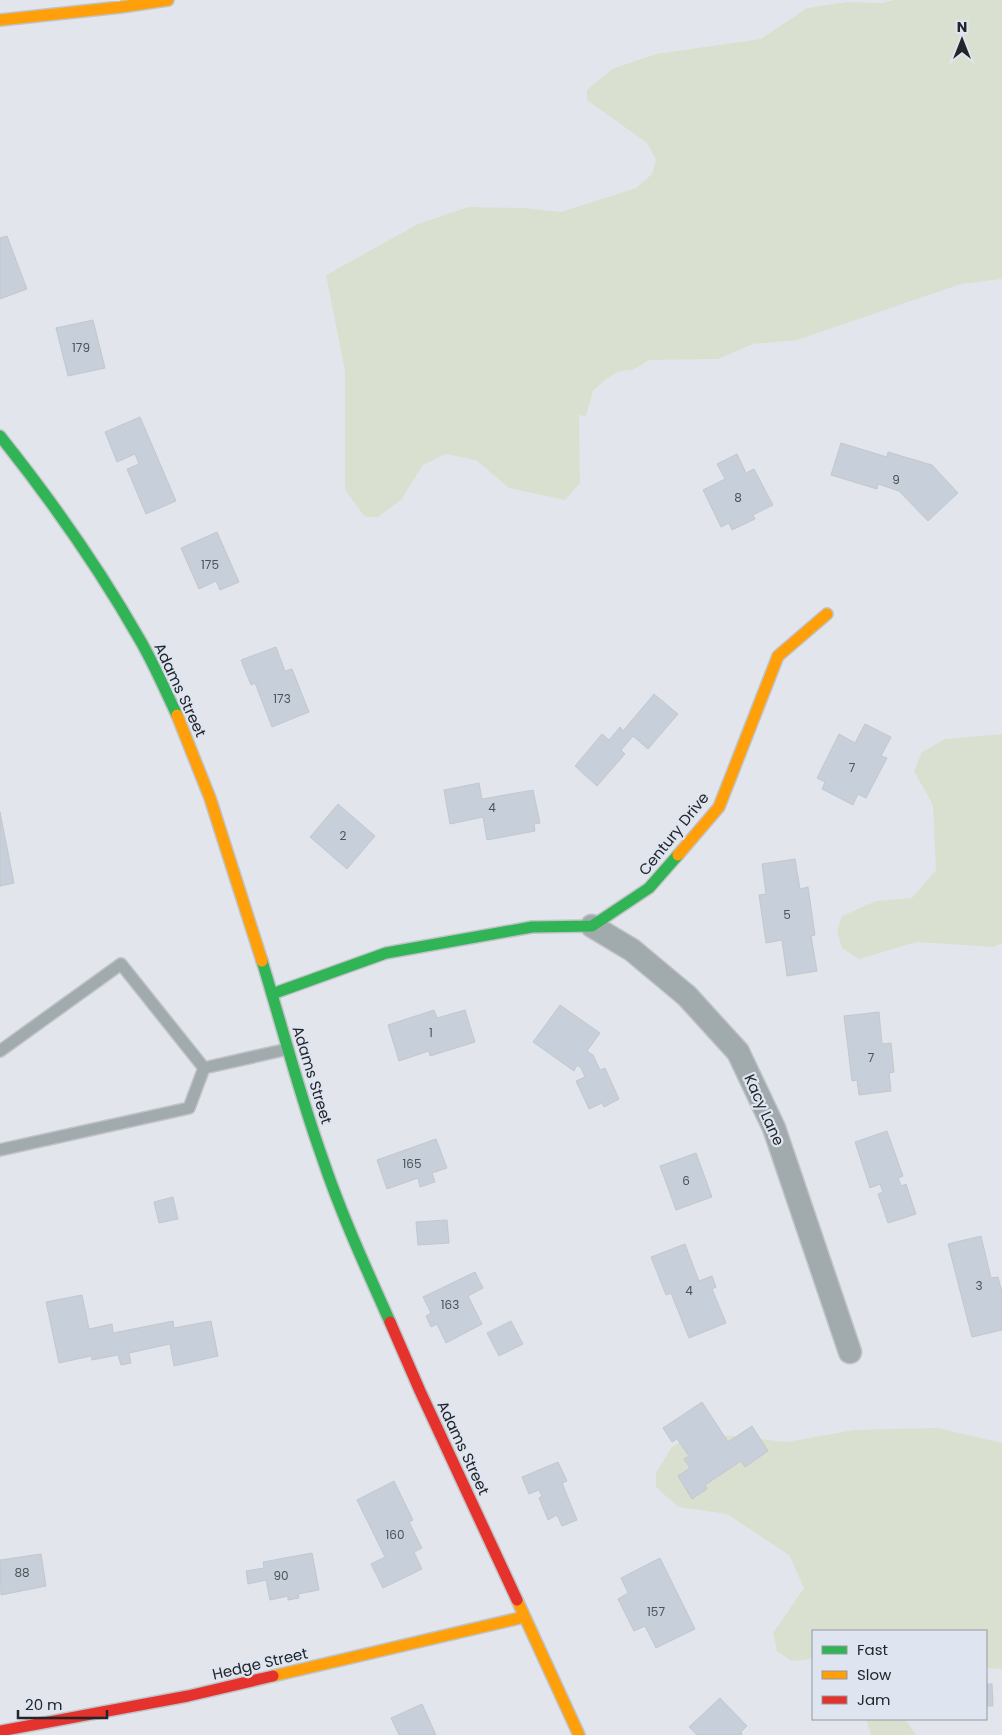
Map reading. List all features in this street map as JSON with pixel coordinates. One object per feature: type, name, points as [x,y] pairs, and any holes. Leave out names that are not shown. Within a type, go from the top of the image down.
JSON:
[{"type":"main road","points":[[0,20],[168,0]]},
{"type":"main road","name":"Adams Street","points":[[0,436],[39,485],[79,541],[120,606],[160,680],[189,743],[210,798],[322,1158],[351,1232],[399,1344],[580,1735]]},
{"type":"main road","name":"Century Drive","points":[[592,926],[648,888],[719,806],[778,656],[827,614]]},
{"type":"main road","points":[[272,994],[386,953],[532,927],[592,926]]},
{"type":"main road","name":"Hedge Street","points":[[0,1731],[188,1696],[524,1617]]},
{"type":"street","name":"Kacy Lane","points":[[592,926],[632,950],[687,996],[738,1052],[774,1128],[850,1352]]},
{"type":"lane","points":[[0,1051],[121,964],[204,1068]]},
{"type":"lane","points":[[204,1068],[288,1049]]},
{"type":"lane","points":[[0,1150],[190,1108],[204,1068]]},
{"type":"green space","points":[[894,0],[1002,0],[1002,279],[961,284],[797,340],[753,344],[718,359],[649,360],[633,370],[620,371],[606,379],[593,391],[586,416],[579,415],[580,483],[565,500],[509,488],[476,460],[446,454],[423,465],[401,500],[378,517],[365,517],[345,490],[345,371],[326,275],[418,224],[468,207],[525,208],[561,212],[636,188],[652,174],[656,160],[647,143],[587,100],[587,90],[612,69],[656,54],[761,39],[807,8],[847,2],[882,3]]},
{"type":"green space","points":[[1002,734],[1002,943],[994,947],[917,942],[859,959],[842,948],[837,931],[842,916],[876,901],[912,898],[936,870],[933,805],[914,771],[922,752],[945,739]]},
{"type":"green space","points":[[938,1428],[1002,1443],[1002,1669],[987,1668],[987,1630],[812,1630],[812,1659],[792,1661],[777,1651],[773,1633],[804,1588],[789,1555],[727,1514],[678,1507],[656,1487],[656,1473],[671,1448],[695,1432],[787,1442],[854,1430]]},
{"type":"green space","points":[[866,1720],[906,1720],[916,1735],[871,1735]]},
{"type":"building","points":[[7,236],[27,289],[0,299],[0,238]]},
{"type":"building","points":[[93,320],[105,368],[68,376],[56,328]]},
{"type":"building","points":[[140,417],[176,501],[146,514],[127,469],[139,464],[135,454],[117,462],[105,432]]},
{"type":"building","points":[[841,443],[887,457],[888,452],[932,465],[958,493],[928,521],[899,491],[878,484],[877,489],[831,475]]},
{"type":"building","points":[[737,454],[746,473],[754,469],[773,505],[753,515],[755,519],[732,530],[729,523],[721,527],[703,490],[725,479],[717,464]]},
{"type":"building","points":[[217,532],[239,582],[220,590],[216,581],[199,589],[181,548]]},
{"type":"building","points":[[276,647],[285,671],[292,669],[309,712],[272,727],[255,683],[251,685],[241,660]]},
{"type":"building","points":[[654,694],[678,714],[648,749],[633,736],[621,750],[625,754],[597,786],[575,766],[602,734],[609,740],[620,727],[623,731]]},
{"type":"building","points":[[865,724],[891,737],[881,756],[887,758],[866,798],[858,794],[853,805],[822,789],[825,782],[817,778],[839,734],[855,743]]},
{"type":"building","points":[[479,783],[482,799],[533,790],[540,823],[534,824],[535,831],[487,840],[483,817],[450,824],[444,790]]},
{"type":"building","points":[[338,804],[375,836],[347,869],[310,837]]},
{"type":"building","points":[[0,812],[14,883],[0,886]]},
{"type":"building","points":[[795,859],[800,889],[808,887],[815,935],[811,936],[817,971],[787,976],[782,940],[766,943],[759,895],[766,894],[762,864]]},
{"type":"building","points":[[560,1005],[600,1033],[587,1051],[593,1055],[600,1070],[605,1068],[619,1099],[604,1107],[602,1103],[589,1109],[576,1081],[585,1077],[581,1068],[577,1065],[574,1071],[533,1042]]},
{"type":"building","points":[[434,1010],[437,1018],[465,1010],[475,1042],[430,1056],[429,1051],[399,1061],[388,1025]]},
{"type":"building","points":[[879,1012],[882,1044],[891,1043],[894,1072],[889,1073],[891,1091],[859,1095],[857,1080],[852,1081],[844,1016]]},
{"type":"building","points":[[887,1131],[903,1176],[898,1178],[901,1186],[906,1184],[916,1214],[888,1223],[878,1194],[883,1192],[880,1184],[870,1188],[855,1142]]},
{"type":"building","points":[[436,1139],[447,1168],[432,1173],[435,1182],[420,1187],[418,1178],[387,1189],[377,1160]]},
{"type":"building","points":[[696,1153],[712,1197],[676,1210],[660,1166]]},
{"type":"building","points":[[173,1197],[178,1219],[159,1223],[154,1202]]},
{"type":"building","points":[[447,1220],[449,1243],[418,1245],[416,1222]]},
{"type":"building","points":[[981,1236],[991,1278],[998,1277],[1002,1293],[1002,1330],[972,1337],[948,1244]]},
{"type":"building","points":[[685,1244],[699,1281],[712,1276],[716,1287],[712,1289],[726,1323],[689,1338],[671,1293],[666,1295],[651,1257]]},
{"type":"building","points":[[475,1272],[483,1288],[468,1296],[482,1324],[446,1343],[437,1324],[431,1327],[426,1316],[431,1313],[423,1297]]},
{"type":"building","points":[[82,1295],[89,1329],[112,1324],[113,1333],[173,1321],[174,1328],[211,1321],[218,1356],[174,1366],[170,1344],[129,1353],[131,1363],[121,1365],[118,1355],[92,1360],[91,1356],[59,1363],[46,1302]]},
{"type":"building","points":[[511,1321],[523,1344],[499,1356],[487,1333]]},
{"type":"building","points":[[702,1402],[728,1442],[752,1426],[768,1451],[745,1467],[741,1461],[705,1485],[707,1489],[692,1499],[678,1476],[690,1468],[684,1459],[689,1456],[677,1439],[672,1442],[663,1428]]},
{"type":"building","points":[[558,1462],[567,1481],[562,1483],[577,1520],[562,1526],[557,1515],[548,1520],[539,1498],[542,1496],[539,1490],[529,1494],[522,1477]]},
{"type":"building","points":[[394,1481],[413,1520],[409,1522],[422,1548],[414,1552],[422,1569],[383,1588],[371,1564],[385,1557],[357,1500]]},
{"type":"building","points":[[312,1553],[319,1590],[298,1594],[299,1598],[288,1600],[288,1596],[270,1600],[266,1580],[248,1584],[246,1571],[264,1568],[263,1562]]},
{"type":"building","points":[[41,1554],[46,1586],[1,1595],[0,1560]]},
{"type":"building","points":[[660,1558],[695,1629],[656,1648],[645,1626],[634,1631],[618,1599],[628,1593],[621,1578]]},
{"type":"building","points":[[987,1684],[992,1684],[993,1706],[987,1706]]},
{"type":"building","points":[[720,1698],[747,1726],[741,1732],[742,1735],[697,1735],[689,1727]]},
{"type":"building","points":[[422,1704],[436,1735],[399,1735],[391,1718]]},
{"type":"traffic: fast","points":[[0,436],[56,510],[108,587],[145,649],[177,715]]},
{"type":"traffic: fast","points":[[272,994],[386,953],[532,927],[592,926],[649,888],[678,855]]},
{"type":"traffic: fast","points":[[262,961],[306,1109],[329,1178],[354,1241],[390,1322]]},
{"type":"traffic: slow","points":[[0,20],[168,0]]},
{"type":"traffic: slow","points":[[678,855],[719,807],[778,656],[827,614]]},
{"type":"traffic: slow","points":[[177,715],[210,798],[262,961]]},
{"type":"traffic: slow","points":[[517,1600],[579,1735]]},
{"type":"traffic: slow","points":[[273,1676],[524,1617]]},
{"type":"traffic: jam","points":[[390,1322],[517,1600]]},
{"type":"traffic: jam","points":[[0,1731],[188,1696],[273,1676]]}]
